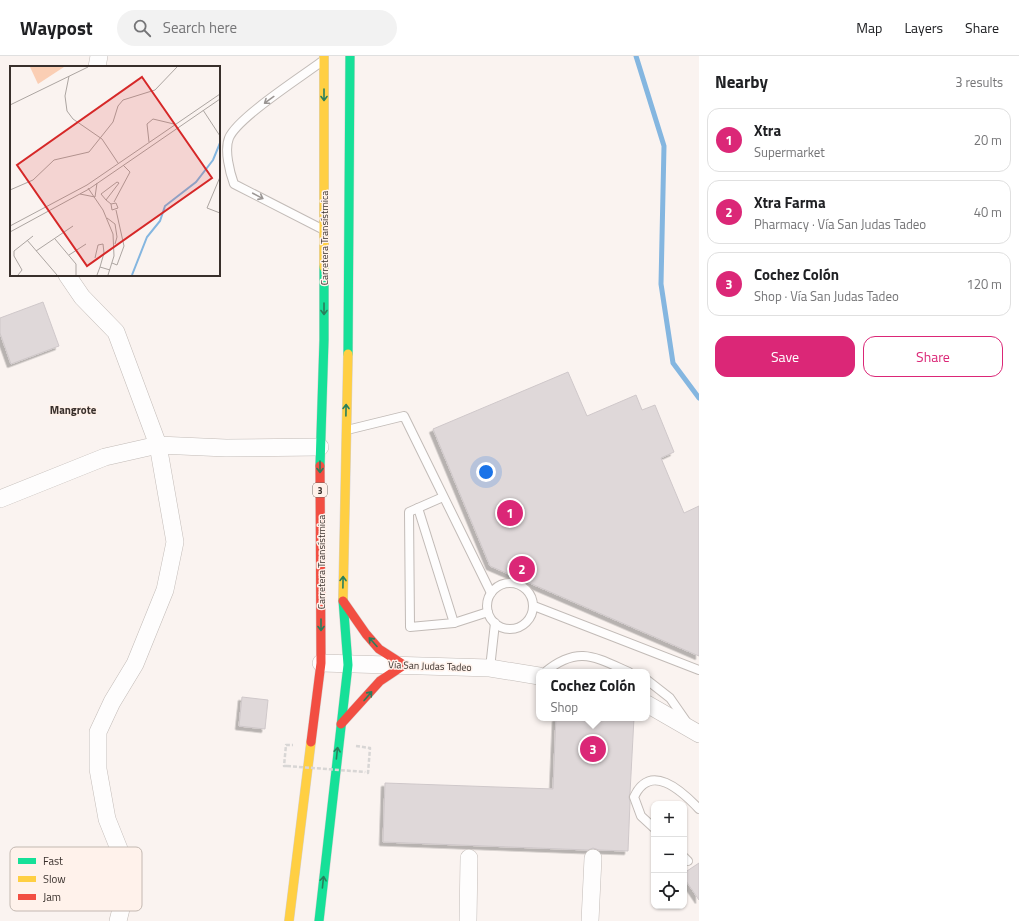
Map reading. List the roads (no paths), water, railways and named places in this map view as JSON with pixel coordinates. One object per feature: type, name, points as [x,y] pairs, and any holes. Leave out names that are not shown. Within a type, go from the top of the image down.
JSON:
[{"type":"main road","points":[[319,921],[348,665],[343,601],[350,222],[350,56]]},
{"type":"main road","name":"Carretera Transístmica","points":[[288,921],[322,663],[320,447],[324,340],[324,58]]},
{"type":"main road","points":[[341,724],[380,681],[404,665],[379,649],[366,634],[343,601]]},
{"type":"street","points":[[97,66],[99,56]]},
{"type":"street","points":[[68,276],[82,296],[116,332],[158,445],[175,542],[165,590],[135,664],[112,702],[98,732],[98,769],[107,819],[118,847]]},
{"type":"street","points":[[0,499],[105,457],[158,445],[226,448],[320,447]]},
{"type":"street","name":"Vía San Judas Tadeo","points":[[322,663],[348,665],[490,668],[536,676]]},
{"type":"street","points":[[650,706],[694,730]]},
{"type":"street","points":[[468,858],[468,921]]},
{"type":"street","points":[[590,921],[592,858]]},
{"type":"street","points":[[118,921],[120,911]]},
{"type":"lane","points":[[324,58],[240,123],[228,139],[228,170],[234,184],[324,231]]},
{"type":"lane","points":[[346,430],[404,416],[491,593]]},
{"type":"lane","points":[[443,497],[409,512],[410,627],[454,622],[488,612]]},
{"type":"lane","points":[[418,508],[454,622]]},
{"type":"lane","points":[[511,582],[523,586],[531,594],[534,606],[530,618],[520,627],[507,629],[495,623],[488,612],[487,602],[491,593],[500,585],[511,582]]},
{"type":"lane","points":[[534,606],[699,670]]},
{"type":"lane","points":[[490,668],[495,623]]},
{"type":"lane","points":[[549,669],[556,663],[579,655],[594,656],[623,669]]},
{"type":"lane","points":[[650,682],[670,698],[694,730]]},
{"type":"lane","points":[[651,825],[641,816],[634,797],[639,786],[649,780],[662,780],[692,801],[699,809]]},
{"type":"waterway","points":[[636,56],[664,146],[661,284],[673,363],[699,398]]},
{"type":"place","name":"Xtra","points":[[510,513]]},
{"type":"place","name":"Xtra Farma","points":[[522,569]]},
{"type":"place","name":"Cochez Colón","points":[[593,749]]},
{"type":"district","name":"Mangrote","points":[[73,410]]}]
